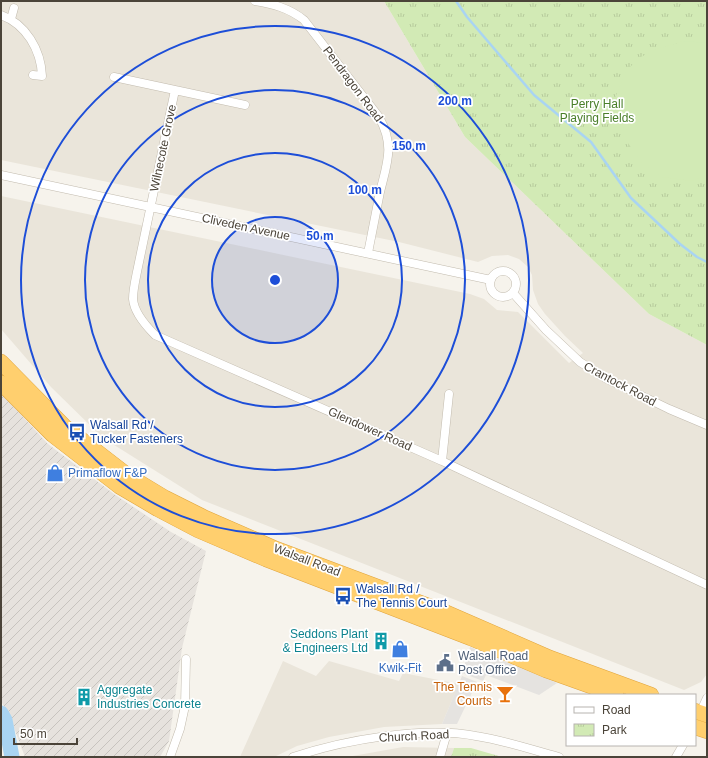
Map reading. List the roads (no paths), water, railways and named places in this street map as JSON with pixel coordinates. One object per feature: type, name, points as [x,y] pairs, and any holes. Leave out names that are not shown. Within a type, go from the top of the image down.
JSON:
[{"type":"highway","name":"Walsall Road","points":[[1,362],[65,427],[127,474],[165,498],[197,514],[276,548],[447,613],[550,658],[648,694]]},
{"type":"highway","name":"Walsall Road","points":[[1,383],[53,435],[119,486],[198,530],[266,559],[471,638],[546,670],[613,694]]},
{"type":"highway","points":[[696,727],[707,731]]},
{"type":"street","name":"Pendragon Road","points":[[255,1],[271,2],[294,12],[304,20],[379,117],[386,129],[388,160],[368,253]]},
{"type":"street","points":[[11,18],[14,8]]},
{"type":"street","points":[[1,15],[11,18],[24,28],[37,52],[42,67],[42,76],[33,75]]},
{"type":"street","name":"Wilnecote Grove","points":[[114,77],[245,106]]},
{"type":"street","name":"Wilnecote Grove","points":[[150,206],[175,90]]},
{"type":"street","name":"Cliveden Avenue","points":[[1,175],[491,280]]},
{"type":"street","name":"Glendower Road","points":[[150,206],[133,301],[142,320],[155,335],[442,461],[707,585]]},
{"type":"street","points":[[507,271],[512,274],[516,279],[516,285],[513,293],[505,297],[499,296],[493,292],[490,287],[491,280],[496,273],[507,271]]},
{"type":"street","name":"Crantock Road","points":[[513,293],[528,308],[546,330],[580,362],[607,379],[669,409],[707,425]]},
{"type":"street","points":[[442,461],[449,394]]},
{"type":"street","points":[[170,757],[180,729],[185,706],[186,659]]},
{"type":"street","points":[[699,715],[707,698]]},
{"type":"street","name":"Church Road","points":[[293,757],[381,737],[424,733],[447,733],[476,735],[559,757]]},
{"type":"street","points":[[440,757],[447,733]]},
{"type":"street","points":[[676,757],[682,746]]},
{"type":"waterway","points":[[456,1],[467,17],[534,95],[591,142],[631,198],[680,244],[697,257],[707,262]]},
{"type":"waterway","points":[[1,713],[5,720],[12,757]]},
{"type":"place","name":"Walsall Rd / Tucker Fasteners","points":[[77,432]]},
{"type":"place","name":"Primaflow F&P","points":[[55,473]]},
{"type":"place","name":"Walsall Rd / The Tennis Court","points":[[343,596]]},
{"type":"place","name":"Seddons Plant & Engineers Ltd","points":[[381,641]]},
{"type":"place","name":"Kwik-Fit","points":[[400,649]]},
{"type":"place","name":"Walsall Road Post Office","points":[[445,663]]},
{"type":"place","name":"The Tennis Courts","points":[[505,694]]},
{"type":"place","name":"Aggregate Industries Concrete","points":[[84,697]]},
{"type":"park label","name":"Perry Hall Playing Fields","points":[[597,111]]}]
